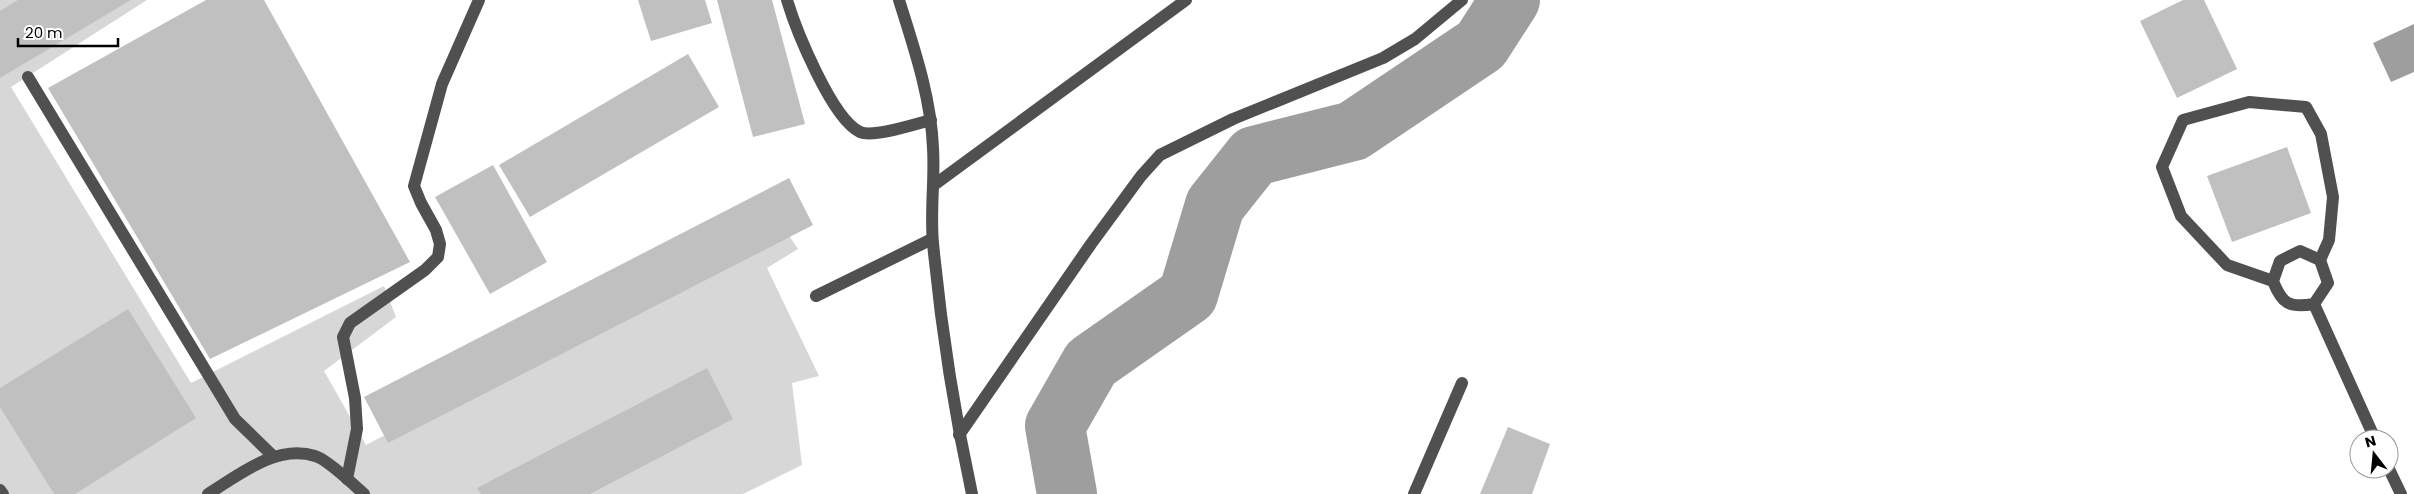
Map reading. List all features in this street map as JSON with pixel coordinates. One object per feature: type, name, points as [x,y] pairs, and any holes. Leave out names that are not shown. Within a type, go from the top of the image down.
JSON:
[{"type":"street","points":[[347,479],[357,429],[354,398],[343,337],[350,323],[424,270],[438,257],[440,244],[436,230],[421,204],[414,186],[442,84],[479,0]]},
{"type":"street","points":[[787,0],[798,35],[822,84],[849,124],[861,133],[875,133],[931,120]]},
{"type":"street","points":[[899,0],[924,82],[931,120],[934,185],[932,239],[959,434],[972,494]]},
{"type":"street","points":[[934,185],[1186,0]]},
{"type":"street","points":[[959,434],[1091,244],[1141,176],[1160,155],[1233,119],[1383,58],[1415,39],[1462,0]]},
{"type":"street","points":[[28,77],[235,419],[274,457]]},
{"type":"street","points":[[2273,281],[2227,265],[2180,216],[2162,167],[2183,120],[2249,102],[2306,107],[2321,134],[2333,197],[2329,240],[2320,260],[2328,283],[2314,304],[2296,306],[2280,298],[2273,281],[2280,261],[2300,251],[2320,260]]},
{"type":"street","points":[[816,296],[932,239]]},
{"type":"street","points":[[2314,304],[2370,429]]},
{"type":"street","points":[[1414,494],[1462,383]]},
{"type":"street","points":[[208,494],[258,463],[274,457],[294,454],[316,456],[364,494]]},
{"type":"street","points":[[2394,479],[2401,494]]},
{"type":"street","points":[[0,490],[3,494]]},
{"type":"shaded area","points":[[0,0],[147,0],[11,87],[191,383],[384,286],[396,317],[324,371],[366,445],[782,225],[798,249],[767,268],[819,376],[792,383],[802,465],[743,494],[4,494],[0,484]]},
{"type":"shaded area","points":[[2414,24],[2414,72],[2391,82],[2373,43]]},
{"type":"building","points":[[18,0],[131,0],[0,78],[0,11]]},
{"type":"building","points":[[206,0],[264,0],[410,262],[210,359],[48,88]]},
{"type":"building","points":[[638,0],[705,0],[712,23],[651,41]]},
{"type":"building","points":[[717,0],[772,0],[805,124],[753,137]]},
{"type":"building","points":[[2183,0],[2204,0],[2237,69],[2177,98],[2140,21]]},
{"type":"building","points":[[688,54],[719,107],[530,217],[499,165]]},
{"type":"building","points":[[2287,147],[2311,213],[2232,242],[2207,176]]},
{"type":"building","points":[[493,165],[547,262],[490,294],[435,197]]},
{"type":"building","points":[[789,178],[813,225],[388,443],[364,397]]},
{"type":"building","points":[[128,309],[196,418],[75,494],[54,494],[0,407],[0,388]]},
{"type":"building","points":[[707,368],[733,419],[590,494],[481,494],[477,488]]},
{"type":"building","points":[[1508,427],[1550,444],[1532,494],[1480,494]]},
{"type":"waterway","points":[[1067,494],[1055,426],[1091,363],[1188,295],[1215,205],[1254,156],[1353,131],[1481,45],[1510,0]]}]
